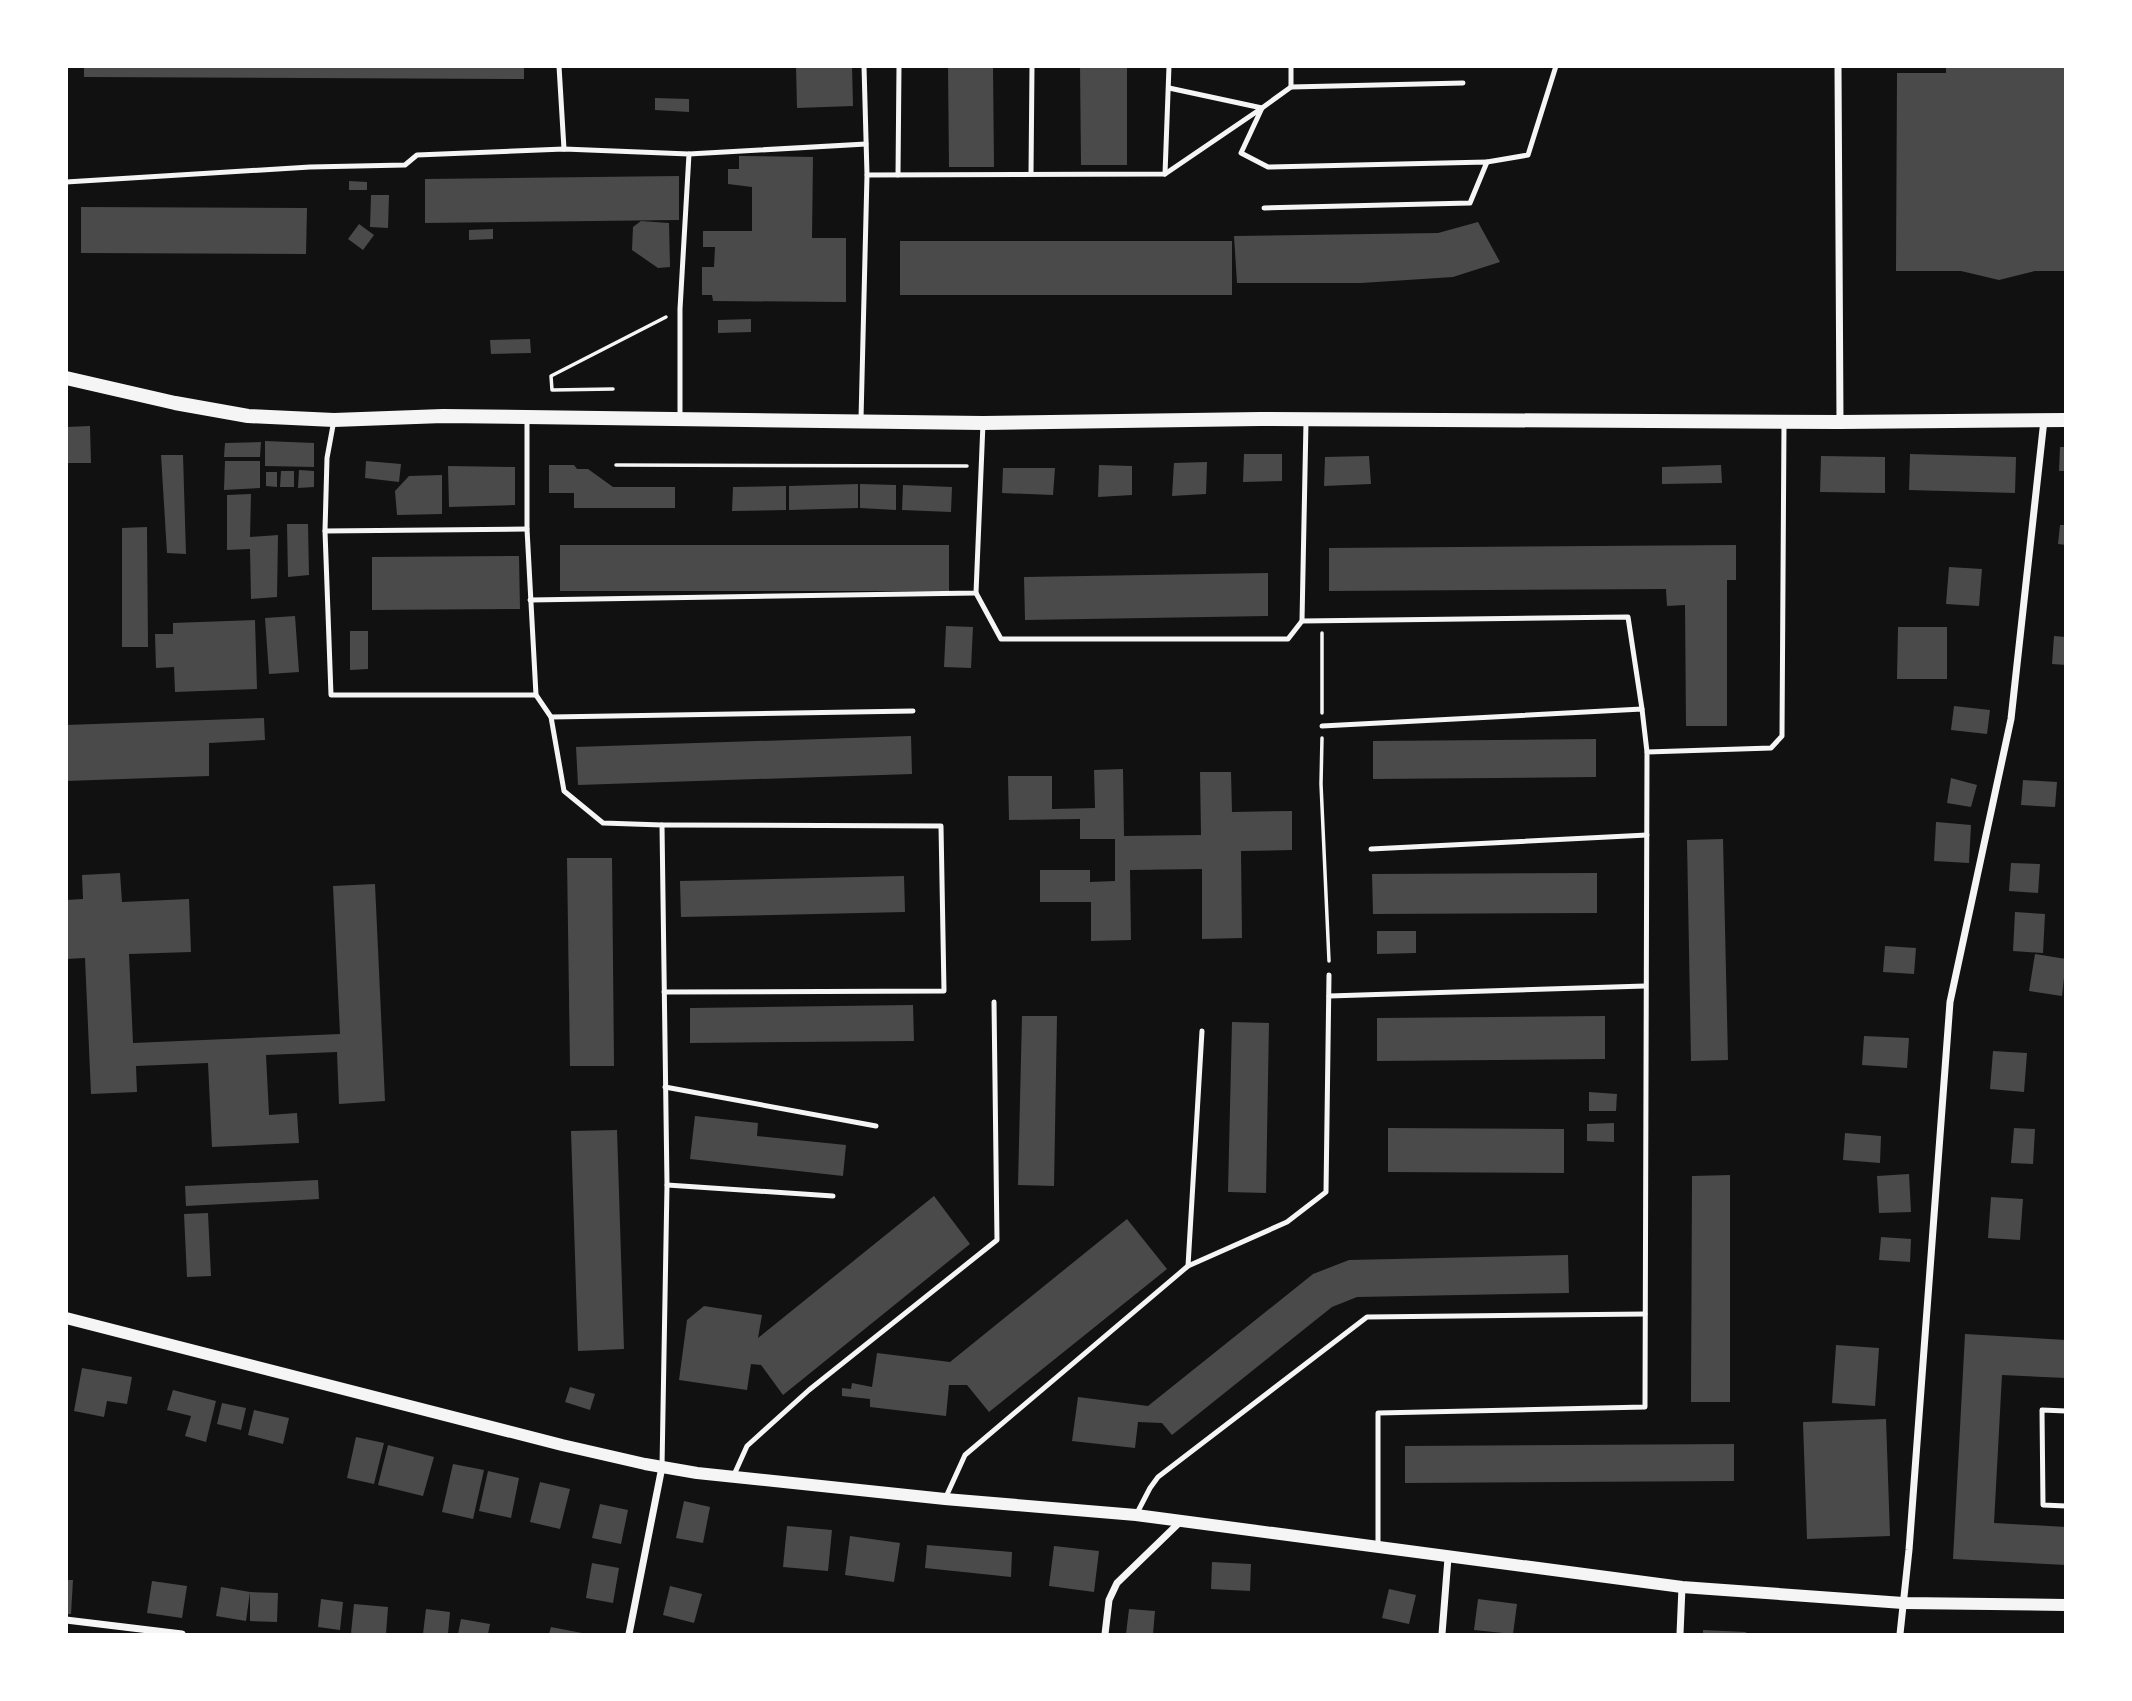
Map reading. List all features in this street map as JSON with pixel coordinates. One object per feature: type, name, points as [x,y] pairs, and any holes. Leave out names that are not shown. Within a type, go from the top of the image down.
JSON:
[{"type":"main road","points":[[66,378],[175,403],[248,416],[334,420],[443,416],[983,423],[1306,419],[1840,422],[2066,420]]},
{"type":"street","points":[[1838,66],[1840,422]]},
{"type":"street","points":[[1900,1634],[1951,1002],[2011,719],[2044,419]]},
{"type":"street","points":[[66,1318],[562,1445],[662,1468],[946,1499],[1136,1515],[1682,1587],[1903,1603],[2066,1605]]},
{"type":"street","points":[[629,1634],[662,1468]]},
{"type":"street","points":[[1105,1634],[1109,1601],[1117,1583],[1181,1521]]},
{"type":"street","points":[[1442,1634],[1448,1558]]},
{"type":"street","points":[[1680,1634],[1682,1587]]},
{"type":"street","points":[[66,1620],[183,1634]]},
{"type":"lane","points":[[559,66],[564,149]]},
{"type":"lane","points":[[861,422],[867,175],[864,66]]},
{"type":"lane","points":[[898,175],[899,66]]},
{"type":"lane","points":[[1031,174],[1032,66]]},
{"type":"lane","points":[[1165,174],[1169,66]]},
{"type":"lane","points":[[1291,66],[1291,87]]},
{"type":"lane","points":[[1262,108],[1241,153],[1268,167],[1487,162],[1528,155],[1556,66]]},
{"type":"lane","points":[[867,175],[1165,174],[1291,87],[1463,83]]},
{"type":"lane","points":[[1169,88],[1262,108]]},
{"type":"lane","points":[[66,182],[310,167],[405,166],[417,155],[564,149],[689,154],[866,144]]},
{"type":"lane","points":[[680,419],[680,309],[689,154]]},
{"type":"lane","points":[[1264,208],[1470,204],[1487,162]]},
{"type":"lane","points":[[527,416],[527,529],[536,695],[551,717],[564,791],[603,823],[941,825],[944,991],[664,992]]},
{"type":"lane","points":[[983,423],[976,593],[1001,639],[1288,639],[1302,621],[1306,419]]},
{"type":"lane","points":[[334,420],[327,457],[325,531],[331,695],[536,695]]},
{"type":"lane","points":[[1647,752],[1771,748],[1782,736],[1784,421]]},
{"type":"lane","points":[[325,531],[527,529]]},
{"type":"lane","points":[[530,600],[976,593]]},
{"type":"lane","points":[[1302,621],[1628,617],[1647,752],[1644,1408],[1378,1413],[1378,1548]]},
{"type":"lane","points":[[1322,726],[1642,709]]},
{"type":"lane","points":[[551,717],[913,711]]},
{"type":"lane","points":[[662,825],[667,1185],[662,1468]]},
{"type":"lane","points":[[1371,849],[1647,835]]},
{"type":"lane","points":[[946,1499],[965,1455],[1188,1266],[1287,1222],[1326,1192],[1329,975]]},
{"type":"lane","points":[[1329,996],[1645,986]]},
{"type":"lane","points":[[733,1477],[747,1446],[809,1390],[997,1240],[994,1002]]},
{"type":"lane","points":[[1188,1266],[1202,1031]]},
{"type":"lane","points":[[665,1087],[876,1126]]},
{"type":"lane","points":[[667,1185],[833,1196]]},
{"type":"lane","points":[[1136,1515],[1158,1477],[1367,1317],[1645,1314]]},
{"type":"lane","points":[[2066,1411],[2042,1410],[2043,1505],[2066,1506]]},
{"type":"path","points":[[613,389],[552,390],[551,376],[680,309]]},
{"type":"path","points":[[616,465],[981,466]]},
{"type":"path","points":[[1322,621],[1322,726]]},
{"type":"path","points":[[1322,744],[1321,784],[1329,975]]},
{"type":"building","points":[[84,66],[524,66],[524,79],[84,77]]},
{"type":"building","points":[[796,66],[852,66],[853,106],[797,108]]},
{"type":"building","points":[[948,66],[993,66],[994,167],[949,167]]},
{"type":"building","points":[[1080,66],[1127,66],[1127,165],[1081,165]]},
{"type":"building","points":[[1946,66],[2066,66],[2066,271],[2035,271],[1999,280],[1961,271],[1896,271],[1897,73],[1946,73]]},
{"type":"building","points":[[655,98],[689,99],[689,112],[655,110]]},
{"type":"building","points":[[739,156],[813,157],[812,238],[846,238],[846,302],[713,301],[712,295],[702,295],[702,267],[714,267],[715,247],[703,247],[703,231],[752,231],[752,187],[728,184],[728,169],[739,169]]},
{"type":"building","points":[[679,176],[679,220],[425,223],[425,179]]},
{"type":"building","points":[[349,181],[367,182],[367,190],[349,190]]},
{"type":"building","points":[[371,195],[389,195],[388,228],[370,227]]},
{"type":"building","points":[[81,207],[307,208],[306,254],[81,253]]},
{"type":"building","points":[[641,221],[669,223],[670,267],[658,268],[632,250],[633,227]]},
{"type":"building","points":[[1478,222],[1500,262],[1453,277],[1361,283],[1237,283],[1234,236],[1438,233]]},
{"type":"building","points":[[359,224],[374,235],[363,250],[348,239]]},
{"type":"building","points":[[493,229],[493,239],[469,240],[469,230]]},
{"type":"building","points":[[900,241],[1232,241],[1232,295],[900,295]]},
{"type":"building","points":[[751,319],[751,332],[718,333],[718,320]]},
{"type":"building","points":[[530,339],[531,353],[491,354],[490,340]]},
{"type":"building","points":[[90,426],[91,463],[66,463],[66,427]]},
{"type":"building","points":[[265,441],[314,443],[314,467],[265,466]]},
{"type":"building","points":[[261,442],[260,457],[224,457],[225,443]]},
{"type":"building","points":[[2060,447],[2066,447],[2066,471],[2059,471]]},
{"type":"building","points":[[1244,454],[1282,454],[1282,481],[1243,482]]},
{"type":"building","points":[[1910,454],[2016,457],[2015,493],[1909,490]]},
{"type":"building","points":[[161,455],[183,455],[186,554],[167,553]]},
{"type":"building","points":[[1369,456],[1371,484],[1324,486],[1325,457]]},
{"type":"building","points":[[1821,456],[1885,457],[1885,493],[1820,492]]},
{"type":"building","points":[[225,461],[260,461],[260,488],[224,490]]},
{"type":"building","points":[[366,461],[401,464],[399,482],[365,478]]},
{"type":"building","points":[[1207,462],[1206,494],[1172,496],[1174,463]]},
{"type":"building","points":[[549,465],[574,465],[577,469],[588,469],[613,487],[675,487],[675,508],[574,508],[574,493],[549,493]]},
{"type":"building","points":[[1099,465],[1132,466],[1132,495],[1098,497]]},
{"type":"building","points":[[1721,465],[1722,483],[1662,484],[1662,467]]},
{"type":"building","points":[[448,466],[515,467],[515,505],[449,507]]},
{"type":"building","points":[[1003,468],[1055,468],[1053,495],[1002,493]]},
{"type":"building","points":[[299,470],[314,471],[314,487],[298,488]]},
{"type":"building","points":[[281,471],[294,471],[294,487],[280,487]]},
{"type":"building","points":[[266,472],[277,472],[277,487],[266,486]]},
{"type":"building","points":[[442,475],[442,514],[397,515],[395,491],[409,476]]},
{"type":"building","points":[[858,484],[858,508],[789,510],[789,486]]},
{"type":"building","points":[[860,484],[896,485],[896,510],[860,508]]},
{"type":"building","points":[[903,485],[952,487],[951,512],[902,510]]},
{"type":"building","points":[[786,486],[786,510],[732,511],[733,487]]},
{"type":"building","points":[[251,494],[250,537],[278,535],[277,597],[251,599],[250,549],[227,550],[227,495]]},
{"type":"building","points":[[287,524],[308,524],[309,575],[288,577]]},
{"type":"building","points":[[2060,525],[2066,525],[2066,545],[2058,544]]},
{"type":"building","points":[[147,527],[148,647],[122,647],[122,528]]},
{"type":"building","points":[[560,545],[949,545],[949,591],[560,591]]},
{"type":"building","points":[[1736,545],[1736,580],[1727,580],[1727,726],[1686,726],[1685,605],[1667,606],[1666,589],[1329,591],[1329,548]]},
{"type":"building","points":[[519,556],[520,609],[372,610],[372,557]]},
{"type":"building","points":[[1949,567],[1982,569],[1979,606],[1946,604]]},
{"type":"building","points":[[1268,573],[1268,616],[1025,620],[1024,577]]},
{"type":"building","points":[[295,616],[299,672],[269,674],[265,618]]},
{"type":"building","points":[[255,620],[257,689],[175,692],[174,667],[156,668],[155,634],[173,634],[173,623]]},
{"type":"building","points":[[946,626],[973,627],[971,668],[944,667]]},
{"type":"building","points":[[1898,627],[1947,627],[1947,679],[1897,679]]},
{"type":"building","points":[[350,631],[368,631],[368,669],[350,670]]},
{"type":"building","points":[[2054,636],[2066,637],[2066,665],[2052,664]]},
{"type":"building","points":[[1954,706],[1990,710],[1987,734],[1951,730]]},
{"type":"building","points":[[264,718],[265,740],[209,743],[209,776],[66,781],[66,725]]},
{"type":"building","points":[[911,736],[912,774],[578,785],[576,747]]},
{"type":"building","points":[[1596,739],[1596,777],[1373,779],[1373,741]]},
{"type":"building","points":[[1123,769],[1124,836],[1201,835],[1200,772],[1231,772],[1232,812],[1292,811],[1292,850],[1241,851],[1242,938],[1202,939],[1202,869],[1130,870],[1131,940],[1091,941],[1091,902],[1040,902],[1040,870],[1090,870],[1090,882],[1115,881],[1115,839],[1080,839],[1080,819],[1009,820],[1008,776],[1052,776],[1052,809],[1095,808],[1094,770]]},
{"type":"building","points":[[1951,778],[1977,785],[1971,807],[1947,803]]},
{"type":"building","points":[[2023,780],[2057,782],[2055,807],[2021,805]]},
{"type":"building","points":[[1936,822],[1971,825],[1969,863],[1934,861]]},
{"type":"building","points":[[1723,839],[1728,1060],[1691,1061],[1687,840]]},
{"type":"building","points":[[567,858],[612,858],[614,1066],[570,1066]]},
{"type":"building","points":[[2011,863],[2040,864],[2038,893],[2009,891]]},
{"type":"building","points":[[120,873],[122,902],[189,899],[191,952],[129,954],[133,1043],[340,1034],[333,886],[375,884],[385,1101],[339,1104],[337,1052],[266,1055],[269,1115],[297,1113],[299,1143],[212,1147],[208,1063],[136,1066],[137,1092],[91,1094],[85,958],[66,959],[66,900],[83,899],[82,875]]},
{"type":"building","points":[[1597,873],[1597,913],[1373,914],[1372,874]]},
{"type":"building","points":[[904,876],[905,912],[681,917],[680,881]]},
{"type":"building","points":[[2015,912],[2045,914],[2043,953],[2013,951]]},
{"type":"building","points":[[1377,931],[1416,931],[1416,953],[1377,954]]},
{"type":"building","points":[[1885,946],[1916,948],[1914,974],[1883,972]]},
{"type":"building","points":[[2035,954],[2066,959],[2062,996],[2029,991]]},
{"type":"building","points":[[913,1005],[914,1041],[690,1043],[690,1008]]},
{"type":"building","points":[[1022,1016],[1057,1016],[1054,1186],[1018,1185]]},
{"type":"building","points":[[1605,1016],[1605,1059],[1377,1061],[1377,1018]]},
{"type":"building","points":[[1232,1022],[1269,1023],[1266,1193],[1228,1192]]},
{"type":"building","points":[[1864,1036],[1909,1038],[1907,1068],[1862,1065]]},
{"type":"building","points":[[1993,1051],[2027,1053],[2024,1092],[1990,1089]]},
{"type":"building","points":[[1589,1092],[1617,1094],[1616,1111],[1589,1111]]},
{"type":"building","points":[[695,1116],[758,1123],[757,1136],[846,1145],[843,1176],[690,1159]]},
{"type":"building","points":[[1614,1123],[1614,1142],[1587,1141],[1587,1124]]},
{"type":"building","points":[[1388,1128],[1564,1129],[1564,1173],[1388,1172]]},
{"type":"building","points":[[2014,1128],[2035,1129],[2033,1164],[2011,1163]]},
{"type":"building","points":[[617,1130],[624,1349],[578,1351],[571,1131]]},
{"type":"building","points":[[1845,1133],[1881,1136],[1880,1163],[1843,1160]]},
{"type":"building","points":[[1909,1174],[1911,1212],[1879,1213],[1877,1176]]},
{"type":"building","points":[[1730,1175],[1730,1402],[1691,1402],[1692,1176]]},
{"type":"building","points":[[318,1180],[319,1199],[186,1206],[185,1186]]},
{"type":"building","points":[[934,1196],[970,1244],[783,1395],[761,1365],[751,1364],[747,1390],[679,1380],[687,1320],[704,1306],[762,1315],[758,1338]]},
{"type":"building","points":[[1991,1197],[2023,1199],[2020,1240],[1988,1238]]},
{"type":"building","points":[[208,1213],[211,1276],[187,1277],[184,1214]]},
{"type":"building","points":[[1127,1219],[1167,1269],[989,1412],[967,1385],[949,1385],[946,1416],[870,1407],[870,1399],[842,1396],[842,1388],[851,1389],[852,1383],[872,1387],[877,1353],[950,1362]]},
{"type":"building","points":[[1881,1237],[1911,1239],[1910,1262],[1879,1260]]},
{"type":"building","points":[[1568,1255],[1569,1293],[1357,1297],[1332,1307],[1172,1435],[1162,1423],[1138,1422],[1135,1448],[1072,1441],[1078,1397],[1148,1406],[1313,1274],[1349,1260]]},
{"type":"building","points":[[1965,1334],[2066,1340],[2066,1378],[2002,1375],[1994,1523],[2066,1527],[2066,1565],[1953,1559]]},
{"type":"building","points":[[1836,1345],[1879,1348],[1875,1406],[1832,1403]]},
{"type":"building","points":[[82,1368],[132,1377],[127,1404],[107,1401],[104,1417],[74,1411]]},
{"type":"building","points":[[570,1387],[595,1394],[590,1410],[565,1402]]},
{"type":"building","points":[[173,1390],[216,1401],[206,1442],[185,1436],[191,1416],[167,1410]]},
{"type":"building","points":[[222,1403],[246,1408],[241,1430],[217,1424]]},
{"type":"building","points":[[254,1410],[289,1418],[283,1444],[248,1435]]},
{"type":"building","points":[[1886,1419],[1890,1536],[1807,1539],[1803,1422]]},
{"type":"building","points":[[356,1437],[384,1443],[374,1484],[347,1478]]},
{"type":"building","points":[[1734,1444],[1734,1481],[1405,1483],[1405,1446]]},
{"type":"building","points":[[388,1445],[434,1457],[423,1496],[378,1485]]},
{"type":"building","points":[[453,1464],[484,1470],[473,1519],[442,1512]]},
{"type":"building","points":[[488,1471],[519,1478],[511,1518],[479,1511]]},
{"type":"building","points":[[540,1482],[570,1489],[560,1529],[530,1522]]},
{"type":"building","points":[[684,1501],[710,1507],[703,1543],[676,1538]]},
{"type":"building","points":[[600,1504],[628,1510],[621,1544],[592,1538]]},
{"type":"building","points":[[787,1526],[832,1530],[828,1571],[783,1567]]},
{"type":"building","points":[[850,1536],[900,1543],[894,1582],[845,1575]]},
{"type":"building","points":[[927,1545],[1012,1552],[1011,1577],[925,1568]]},
{"type":"building","points":[[1054,1546],[1099,1551],[1094,1592],[1049,1586]]},
{"type":"building","points":[[1212,1562],[1251,1564],[1250,1591],[1211,1589]]},
{"type":"building","points":[[592,1563],[619,1568],[613,1603],[586,1598]]},
{"type":"building","points":[[66,1580],[73,1580],[71,1614],[66,1614]]},
{"type":"building","points":[[152,1581],[187,1586],[182,1618],[147,1613]]},
{"type":"building","points":[[670,1586],[702,1594],[694,1623],[663,1615]]},
{"type":"building","points":[[221,1587],[250,1592],[246,1621],[216,1616]]},
{"type":"building","points":[[1389,1589],[1416,1595],[1409,1624],[1382,1618]]},
{"type":"building","points":[[250,1592],[278,1593],[277,1622],[250,1621]]},
{"type":"building","points":[[321,1599],[343,1602],[340,1630],[318,1627]]},
{"type":"building","points":[[1478,1599],[1517,1604],[1513,1634],[1474,1630]]},
{"type":"building","points":[[354,1604],[388,1607],[386,1634],[351,1633]]},
{"type":"building","points":[[426,1609],[450,1612],[448,1634],[423,1634]]},
{"type":"building","points":[[1129,1609],[1155,1611],[1153,1634],[1126,1634]]},
{"type":"building","points":[[461,1619],[490,1624],[488,1634],[458,1634]]},
{"type":"building","points":[[551,1627],[582,1633],[582,1634],[549,1634]]},
{"type":"building","points":[[1703,1630],[1746,1632],[1746,1634],[1703,1634]]}]
